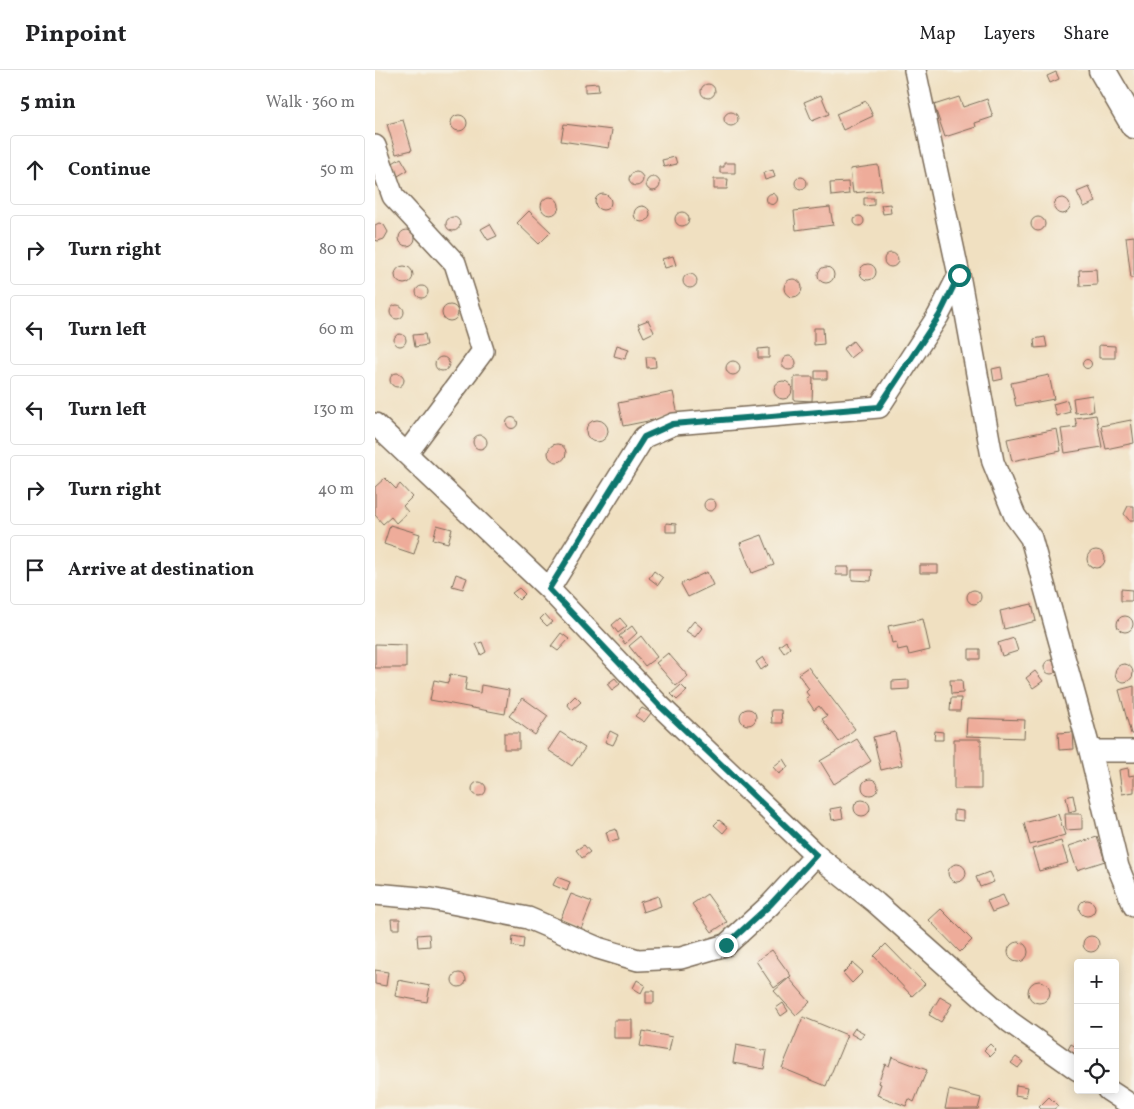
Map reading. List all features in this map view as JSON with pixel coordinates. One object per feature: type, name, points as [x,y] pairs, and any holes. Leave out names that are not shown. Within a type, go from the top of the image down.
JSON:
[{"type":"street","points":[[915,70],[959,275],[993,462],[1015,516],[1031,538],[1090,751],[1118,867],[1134,906]]},
{"type":"street","points":[[1102,70],[1134,125]]},
{"type":"street","points":[[375,146],[393,196],[455,263],[483,351],[407,453]]},
{"type":"street","points":[[549,589],[644,437],[673,424],[879,407],[939,316],[959,275]]},
{"type":"street","points":[[375,424],[549,589],[660,706],[816,855],[876,903],[1010,1022],[1074,1067]]},
{"type":"street","points":[[1090,751],[1134,751]]},
{"type":"street","points":[[375,894],[431,899],[528,918],[598,948],[638,960],[681,958],[726,945],[770,905],[816,855]]},
{"type":"street","points":[[1114,1094],[1134,1107]]},
{"type":"building","points":[[1056,72],[1059,79],[1050,83],[1047,76]]},
{"type":"building","points":[[598,83],[599,91],[585,92],[585,84]]},
{"type":"building","points":[[708,84],[713,86],[715,91],[713,96],[708,98],[703,96],[701,91],[703,86]]},
{"type":"building","points":[[821,95],[829,114],[812,121],[804,102]]},
{"type":"building","points":[[959,97],[963,107],[987,99],[993,117],[975,123],[976,127],[945,137],[934,105]]},
{"type":"building","points":[[866,101],[873,116],[843,130],[836,114]]},
{"type":"building","points":[[731,112],[736,114],[738,119],[736,124],[731,126],[726,124],[724,119],[726,114]]},
{"type":"building","points":[[459,115],[465,117],[467,123],[465,129],[459,131],[453,129],[451,123],[453,117]]},
{"type":"building","points":[[403,120],[412,150],[396,154],[387,124]]},
{"type":"building","points":[[564,124],[612,130],[609,148],[561,141]]},
{"type":"building","points":[[675,157],[677,164],[664,167],[662,160]]},
{"type":"building","points":[[401,158],[408,170],[398,176],[391,164]]},
{"type":"building","points":[[724,163],[735,163],[735,173],[720,173],[720,167],[724,167]]},
{"type":"building","points":[[878,165],[882,190],[853,193],[850,169]]},
{"type":"building","points":[[773,170],[775,177],[765,180],[763,173]]},
{"type":"building","points":[[636,172],[641,174],[643,179],[641,184],[636,186],[631,184],[629,179],[631,174]]},
{"type":"building","points":[[650,177],[656,177],[660,184],[656,191],[650,191],[646,187],[646,181]]},
{"type":"building","points":[[801,177],[807,183],[801,189],[795,183]]},
{"type":"building","points":[[714,179],[728,179],[727,189],[714,189]]},
{"type":"building","points":[[848,182],[849,194],[831,196],[830,183]]},
{"type":"building","points":[[1089,187],[1096,202],[1084,207],[1077,192]]},
{"type":"building","points":[[603,194],[609,196],[611,202],[609,208],[603,210],[597,208],[595,202],[597,196]]},
{"type":"building","points":[[770,194],[774,194],[777,199],[776,203],[770,204],[767,201],[767,197]]},
{"type":"building","points":[[550,197],[556,200],[559,206],[556,212],[550,215],[544,212],[541,206],[544,200]]},
{"type":"building","points":[[864,198],[874,198],[874,205],[864,206]]},
{"type":"building","points":[[1062,198],[1070,206],[1062,214],[1054,206]]},
{"type":"building","points":[[890,204],[891,213],[883,214],[881,205]]},
{"type":"building","points":[[642,206],[650,214],[642,222],[634,214]]},
{"type":"building","points":[[830,207],[833,225],[796,230],[794,211]]},
{"type":"building","points":[[529,211],[551,232],[539,244],[517,223]]},
{"type":"building","points":[[679,212],[685,212],[689,219],[685,226],[679,226],[675,222],[675,216]]},
{"type":"building","points":[[857,216],[861,216],[864,221],[863,225],[857,226],[854,223],[854,219]]},
{"type":"building","points":[[450,217],[456,217],[460,224],[456,231],[450,231],[446,227],[446,221]]},
{"type":"building","points":[[1038,217],[1043,219],[1045,224],[1043,229],[1038,231],[1033,229],[1031,224],[1033,219]]},
{"type":"building","points":[[379,223],[384,225],[388,232],[384,239],[378,241],[375,240],[375,225]]},
{"type":"building","points":[[490,224],[497,236],[488,240],[481,229]]},
{"type":"building","points":[[407,230],[415,238],[407,246],[399,238]]},
{"type":"building","points":[[1134,236],[1134,278],[1131,278],[1126,237]]},
{"type":"building","points":[[888,253],[894,253],[898,260],[894,267],[888,267],[884,263],[884,257]]},
{"type":"building","points":[[673,256],[676,265],[665,268],[662,259]]},
{"type":"building","points":[[868,264],[876,272],[868,280],[860,272]]},
{"type":"building","points":[[404,266],[410,269],[413,275],[410,281],[404,284],[398,281],[395,275],[398,269]]},
{"type":"building","points":[[826,267],[834,275],[826,283],[818,275]]},
{"type":"building","points":[[1096,269],[1097,285],[1080,286],[1079,270]]},
{"type":"building","points":[[687,274],[693,274],[697,281],[693,288],[687,288],[683,284],[683,278]]},
{"type":"building","points":[[793,279],[799,282],[802,288],[799,294],[793,297],[787,294],[784,288],[787,282]]},
{"type":"building","points":[[422,286],[428,292],[422,298],[416,292]]},
{"type":"building","points":[[394,305],[400,305],[404,312],[400,319],[394,319],[390,315],[390,309]]},
{"type":"building","points":[[450,305],[456,307],[458,313],[456,319],[450,321],[444,319],[442,313],[444,307]]},
{"type":"building","points":[[648,320],[654,332],[644,337],[638,324]]},
{"type":"building","points":[[814,328],[823,328],[824,344],[814,345]]},
{"type":"building","points":[[398,334],[402,334],[406,340],[402,346],[398,346],[394,342],[394,338]]},
{"type":"building","points":[[425,334],[427,345],[415,347],[413,335]]},
{"type":"building","points":[[1045,337],[1047,347],[1035,348],[1034,339]]},
{"type":"building","points":[[853,341],[860,350],[850,358],[843,349]]},
{"type":"building","points":[[617,345],[629,349],[625,359],[614,356]]},
{"type":"building","points":[[1099,345],[1115,346],[1115,358],[1099,358]]},
{"type":"building","points":[[769,348],[769,358],[758,358],[758,349]]},
{"type":"building","points":[[789,356],[794,358],[796,363],[794,368],[789,370],[784,368],[782,363],[784,358]]},
{"type":"building","points":[[439,357],[445,357],[449,364],[445,371],[439,371],[435,367],[435,361]]},
{"type":"building","points":[[646,357],[655,357],[656,367],[647,368]]},
{"type":"building","points":[[1087,360],[1091,364],[1087,368],[1083,364]]},
{"type":"building","points":[[733,361],[738,363],[740,368],[738,373],[733,375],[728,373],[726,368],[728,363]]},
{"type":"building","points":[[1001,367],[1003,379],[994,381],[992,369]]},
{"type":"building","points":[[815,371],[827,371],[827,379],[815,379]]},
{"type":"building","points":[[394,373],[400,373],[404,380],[400,387],[394,387],[390,383],[390,377]]},
{"type":"building","points":[[1049,375],[1054,399],[1016,406],[1011,383]]},
{"type":"building","points":[[794,377],[813,377],[812,401],[794,400]]},
{"type":"building","points":[[783,381],[789,384],[792,390],[789,396],[783,399],[777,396],[774,390],[777,384]]},
{"type":"building","points":[[673,392],[678,415],[623,426],[618,403]]},
{"type":"building","points":[[1092,395],[1094,411],[1075,413],[1073,398]]},
{"type":"building","points":[[1067,400],[1070,412],[1056,416],[1053,404]]},
{"type":"building","points":[[1096,415],[1102,447],[1065,453],[1061,429],[1077,427],[1075,418]]},
{"type":"building","points":[[512,417],[518,423],[512,429],[506,423]]},
{"type":"building","points":[[597,420],[605,423],[608,431],[605,439],[597,442],[589,439],[586,431],[589,423]]},
{"type":"building","points":[[1131,420],[1134,443],[1106,449],[1101,426]]},
{"type":"building","points":[[1057,429],[1061,451],[1012,461],[1007,439]]},
{"type":"building","points":[[477,435],[483,435],[487,442],[483,449],[477,449],[473,445],[473,439]]},
{"type":"building","points":[[557,444],[563,447],[566,453],[563,459],[557,462],[551,459],[548,453],[551,447]]},
{"type":"building","points":[[385,478],[396,489],[400,484],[412,497],[403,506],[408,512],[396,523],[391,517],[383,524],[375,515],[375,487]]},
{"type":"building","points":[[710,499],[716,505],[710,511],[704,505]]},
{"type":"building","points":[[1128,506],[1134,506],[1134,520],[1129,520],[1124,514]]},
{"type":"building","points":[[666,523],[676,524],[676,532],[666,532]]},
{"type":"building","points":[[390,525],[420,534],[414,554],[384,544]]},
{"type":"building","points":[[437,525],[452,529],[448,543],[433,539]]},
{"type":"building","points":[[762,535],[774,565],[752,573],[740,543]]},
{"type":"building","points":[[1096,550],[1103,552],[1105,559],[1103,566],[1096,568],[1089,566],[1087,559],[1089,552]]},
{"type":"building","points":[[920,565],[938,565],[938,573],[920,573]]},
{"type":"building","points":[[836,567],[849,567],[849,575],[836,575]]},
{"type":"building","points":[[852,570],[872,570],[871,581],[852,580]]},
{"type":"building","points":[[654,571],[663,578],[658,585],[649,578]]},
{"type":"building","points":[[707,572],[713,585],[688,597],[681,584]]},
{"type":"building","points":[[456,574],[467,578],[463,589],[452,586]]},
{"type":"building","points":[[519,588],[525,594],[519,600],[512,593]]},
{"type":"building","points":[[1121,589],[1132,590],[1132,601],[1121,601]]},
{"type":"building","points":[[971,590],[977,590],[981,597],[977,604],[971,604],[967,600],[967,594]]},
{"type":"building","points":[[1032,604],[1036,621],[1004,629],[1000,611]]},
{"type":"building","points":[[545,614],[552,622],[547,626],[540,619]]},
{"type":"building","points":[[1125,616],[1131,618],[1133,624],[1131,630],[1125,632],[1119,630],[1117,624],[1119,618]]},
{"type":"building","points":[[620,618],[627,626],[618,633],[612,625]]},
{"type":"building","points":[[923,619],[930,650],[909,655],[907,648],[898,650],[896,642],[892,643],[888,626]]},
{"type":"building","points":[[694,621],[702,628],[695,637],[686,631]]},
{"type":"building","points":[[632,626],[637,633],[625,644],[619,636]]},
{"type":"building","points":[[561,633],[569,639],[558,651],[551,646]]},
{"type":"building","points":[[641,636],[657,657],[645,666],[629,646]]},
{"type":"building","points":[[1014,638],[1018,651],[1002,656],[998,643]]},
{"type":"building","points":[[786,641],[790,648],[784,653],[779,646]]},
{"type":"building","points":[[482,642],[486,652],[481,655],[476,644]]},
{"type":"building","points":[[375,644],[406,645],[406,668],[375,668]]},
{"type":"building","points":[[969,649],[980,649],[980,659],[969,659]]},
{"type":"building","points":[[668,653],[688,676],[676,686],[656,663]]},
{"type":"building","points":[[763,657],[768,665],[761,670],[756,662]]},
{"type":"building","points":[[1051,660],[1056,662],[1058,667],[1056,672],[1051,674],[1046,672],[1044,667],[1046,662]]},
{"type":"building","points":[[1124,664],[1130,667],[1133,673],[1130,679],[1124,682],[1118,679],[1115,673],[1118,667]]},
{"type":"building","points":[[808,667],[855,729],[839,742],[822,719],[827,716],[819,706],[814,710],[806,698],[809,696],[806,692],[809,689],[798,674]]},
{"type":"building","points":[[1035,671],[1043,681],[1033,688],[1026,678]]},
{"type":"building","points":[[450,674],[467,677],[465,690],[480,693],[481,685],[509,690],[505,714],[430,700],[434,680],[448,683]]},
{"type":"building","points":[[615,678],[620,684],[612,690],[607,684]]},
{"type":"building","points":[[909,680],[909,689],[892,690],[892,681]]},
{"type":"building","points":[[950,680],[962,680],[963,693],[951,694]]},
{"type":"building","points":[[681,685],[687,691],[677,700],[671,694]]},
{"type":"building","points":[[1134,686],[1134,734],[1131,734],[1119,690]]},
{"type":"building","points":[[575,696],[581,702],[572,710],[567,704]]},
{"type":"building","points":[[523,698],[548,716],[535,735],[509,716]]},
{"type":"building","points":[[951,698],[961,698],[960,711],[950,711]]},
{"type":"building","points":[[642,708],[651,713],[644,722],[635,716]]},
{"type":"building","points":[[748,709],[756,717],[748,725],[740,717]]},
{"type":"building","points":[[771,710],[781,710],[782,723],[772,723]]},
{"type":"building","points":[[967,718],[1025,720],[1024,738],[966,736]]},
{"type":"building","points":[[610,731],[618,735],[613,745],[605,742]]},
{"type":"building","points":[[935,731],[943,732],[943,740],[934,740]]},
{"type":"building","points":[[560,732],[585,748],[572,766],[548,750]]},
{"type":"building","points":[[895,732],[902,765],[881,770],[873,737]]},
{"type":"building","points":[[1073,732],[1074,749],[1059,750],[1058,733]]},
{"type":"building","points":[[504,733],[519,733],[519,749],[504,749]]},
{"type":"building","points":[[857,739],[871,761],[834,784],[820,761]]},
{"type":"building","points":[[954,739],[981,739],[981,789],[954,789]]},
{"type":"building","points":[[783,759],[788,767],[779,774],[773,767]]},
{"type":"building","points":[[1128,768],[1129,776],[1134,775],[1134,792],[1122,794],[1119,770]]},
{"type":"building","points":[[870,779],[878,787],[870,795],[862,787]]},
{"type":"building","points":[[476,782],[482,782],[486,789],[482,796],[476,796],[472,792],[472,786]]},
{"type":"building","points":[[1073,795],[1076,810],[1069,812],[1066,797]]},
{"type":"building","points":[[862,800],[870,808],[862,816],[854,808]]},
{"type":"building","points":[[841,807],[843,818],[832,820],[830,809]]},
{"type":"building","points":[[954,810],[963,811],[963,821],[954,820]]},
{"type":"building","points":[[1058,814],[1065,835],[1030,845],[1024,823]]},
{"type":"building","points":[[1065,814],[1082,814],[1082,829],[1066,830]]},
{"type":"building","points":[[719,820],[728,827],[723,833],[714,825]]},
{"type":"building","points":[[616,829],[619,840],[609,842],[606,832]]},
{"type":"building","points":[[1097,837],[1105,861],[1077,870],[1069,846]]},
{"type":"building","points":[[1061,841],[1068,863],[1039,871],[1032,849]]},
{"type":"building","points":[[584,845],[590,852],[582,858],[576,850]]},
{"type":"building","points":[[957,864],[963,867],[966,873],[963,879],[957,882],[951,879],[948,873],[951,867]]},
{"type":"building","points":[[989,872],[994,882],[980,887],[976,877]]},
{"type":"building","points":[[557,877],[570,882],[567,891],[553,885]]},
{"type":"building","points":[[571,894],[592,902],[581,929],[560,920]]},
{"type":"building","points":[[707,894],[727,922],[712,932],[692,904]]},
{"type":"building","points":[[1003,895],[1008,906],[992,912],[987,901]]},
{"type":"building","points":[[658,896],[661,906],[643,912],[640,902]]},
{"type":"building","points":[[1087,900],[1095,908],[1087,916],[1079,908]]},
{"type":"building","points":[[941,909],[972,940],[960,952],[929,920]]},
{"type":"building","points":[[391,919],[400,919],[400,929],[392,929]]},
{"type":"building","points":[[429,934],[430,946],[418,947],[417,935]]},
{"type":"building","points":[[513,936],[524,938],[523,948],[512,946]]},
{"type":"building","points":[[1088,936],[1094,936],[1099,941],[1097,950],[1088,952],[1083,947],[1083,941]]},
{"type":"building","points":[[1018,942],[1025,945],[1028,952],[1025,959],[1018,962],[1011,959],[1008,952],[1011,945]]},
{"type":"building","points":[[886,944],[925,984],[912,996],[874,956]]},
{"type":"building","points":[[772,950],[791,976],[774,988],[756,961]]},
{"type":"building","points":[[853,963],[863,972],[852,983],[843,973]]},
{"type":"building","points":[[375,970],[388,972],[386,986],[375,984]]},
{"type":"building","points":[[456,973],[462,973],[466,980],[462,987],[456,987],[452,983],[452,977]]},
{"type":"building","points":[[789,978],[810,1002],[796,1015],[774,991]]},
{"type":"building","points":[[398,980],[430,986],[427,1002],[395,996]]},
{"type":"building","points":[[637,980],[645,985],[641,993],[633,988]]},
{"type":"building","points":[[1039,981],[1049,988],[1050,992],[1043,1002],[1039,1003],[1029,996],[1028,992],[1035,982]]},
{"type":"building","points":[[646,991],[654,991],[654,1003],[646,1003]]},
{"type":"building","points":[[940,997],[952,1004],[941,1022],[929,1015]]},
{"type":"building","points":[[783,1003],[788,1011],[781,1016],[776,1008]]},
{"type":"building","points":[[803,1017],[847,1035],[826,1086],[782,1068]]},
{"type":"building","points":[[614,1020],[632,1020],[632,1038],[614,1038]]},
{"type":"building","points":[[855,1028],[864,1033],[860,1039],[851,1034]]},
{"type":"building","points":[[643,1031],[672,1037],[669,1051],[640,1046]]},
{"type":"building","points":[[990,1044],[996,1050],[990,1056],[984,1050]]},
{"type":"building","points":[[1071,1044],[1074,1046],[1074,1057],[1066,1053]]},
{"type":"building","points":[[736,1045],[767,1051],[764,1069],[733,1063]]},
{"type":"building","points":[[892,1057],[927,1070],[914,1102],[909,1099],[906,1106],[877,1095],[881,1084],[878,1083],[885,1064],[889,1066]]},
{"type":"building","points":[[1016,1057],[1023,1062],[1018,1068],[1011,1063]]},
{"type":"building","points":[[1016,1085],[1028,1087],[1026,1097],[1015,1095]]},
{"type":"building","points":[[949,1090],[981,1098],[978,1109],[945,1109]]},
{"type":"building","points":[[1049,1097],[1058,1106],[1054,1109],[1041,1109],[1039,1107]]},
{"type":"route","points":[[726,945],[770,905],[816,855],[660,706],[549,589],[644,437],[673,424],[879,407],[939,316],[959,275]]}]
